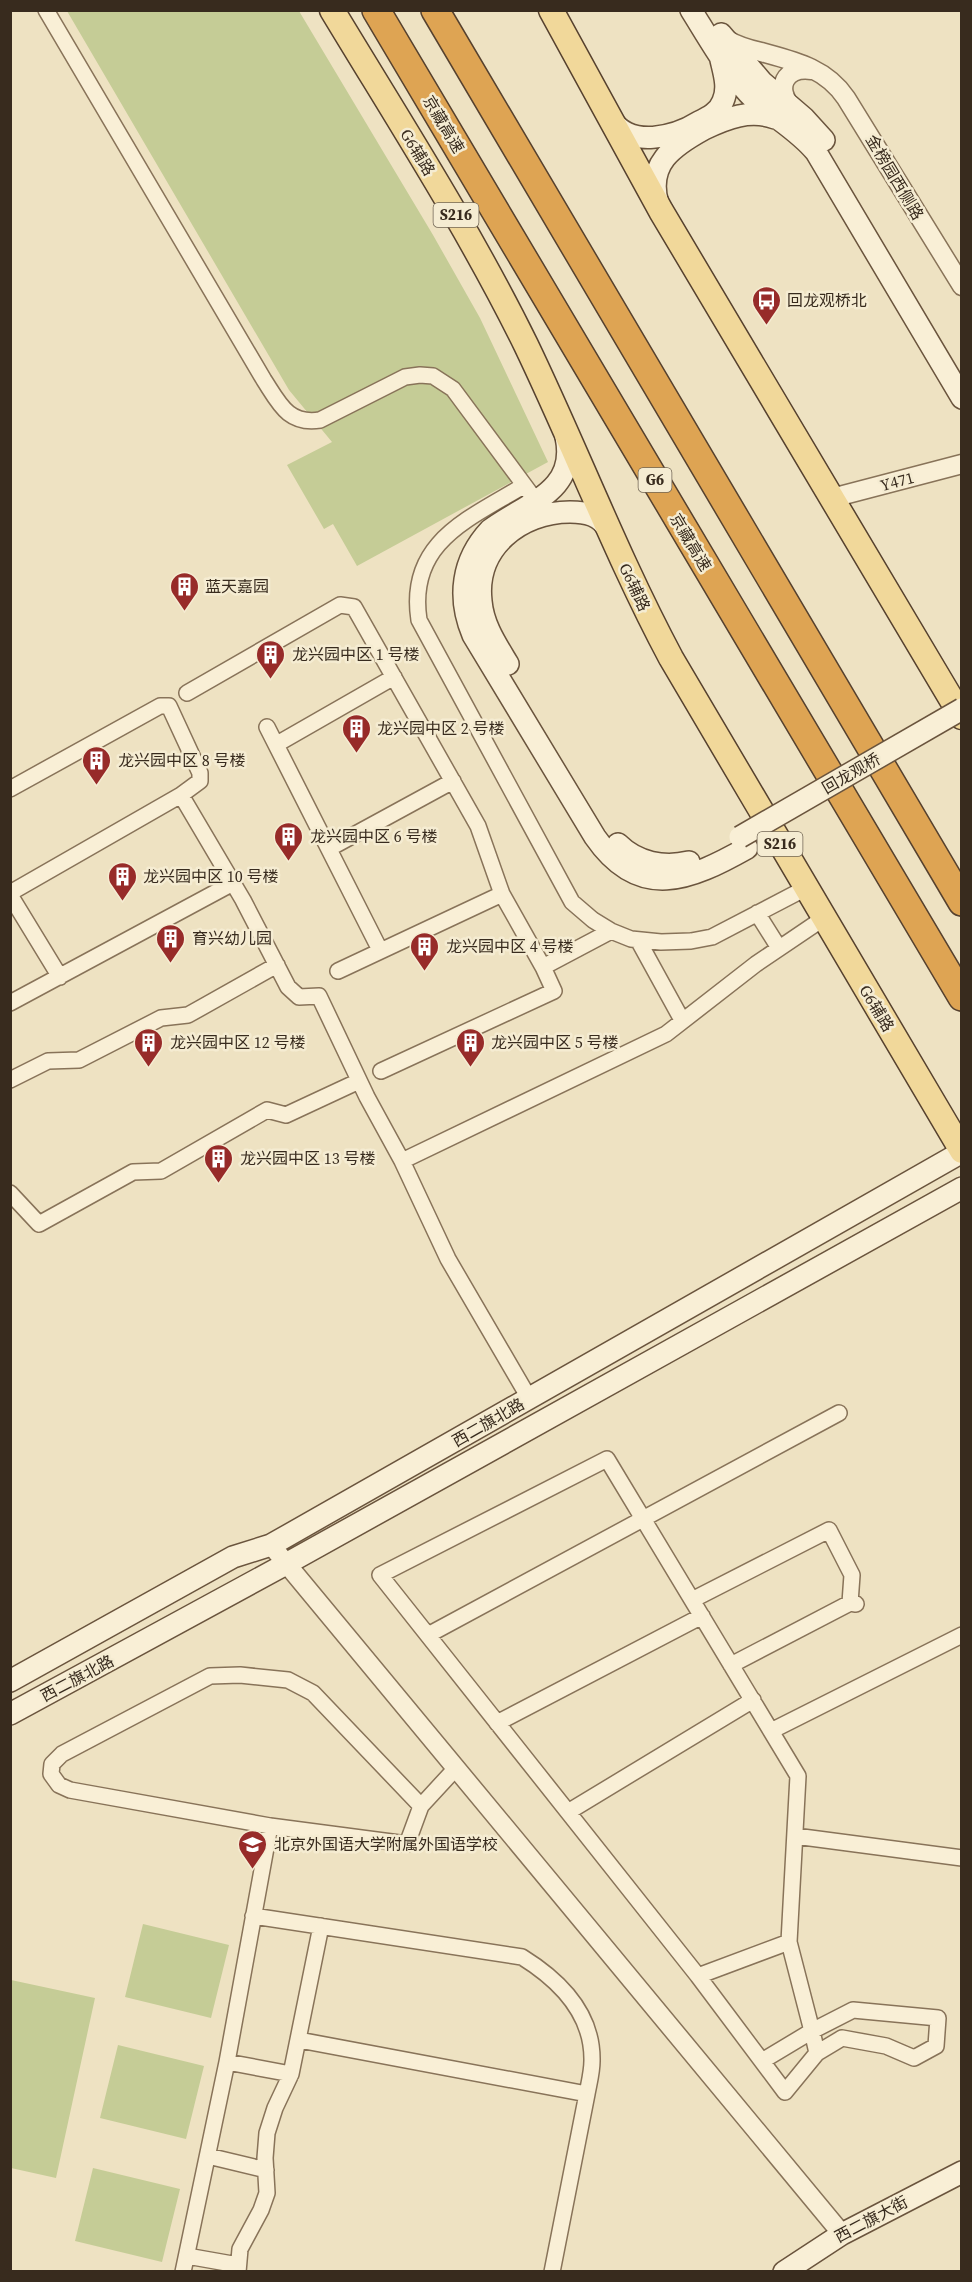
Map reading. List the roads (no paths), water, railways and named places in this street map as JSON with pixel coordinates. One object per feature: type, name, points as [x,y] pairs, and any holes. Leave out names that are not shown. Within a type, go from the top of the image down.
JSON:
[{"type":"highway","name":"京藏高速","points":[[376,10],[962,997]]},
{"type":"highway","points":[[435,10],[962,902]]},
{"type":"highway","points":[[448,10],[486,98]]},
{"type":"highway","name":"京藏高速","points":[[763,662],[933,949]]},
{"type":"main road","name":"G6辅路","points":[[332,10],[459,219],[517,328],[645,610],[671,658],[962,1152]]},
{"type":"main road","points":[[551,10],[662,211],[962,717]]},
{"type":"main road","points":[[610,117],[617,127],[630,135],[656,137],[686,130],[714,114],[723,103],[726,82],[717,40],[691,10]]},
{"type":"main road","points":[[706,10],[717,40],[735,77],[755,99],[813,126],[828,145],[962,374]]},
{"type":"main road","points":[[662,211],[656,194],[657,170],[666,155],[680,142],[718,122],[742,115],[792,117]]},
{"type":"main road","points":[[792,117],[823,163],[962,398]]},
{"type":"main road","points":[[563,427],[567,446],[566,468],[555,486],[529,493],[482,538],[469,561],[465,573],[464,606],[473,635],[595,837],[609,854],[626,868],[652,878],[681,878],[711,868],[743,842]]},
{"type":"main road","points":[[610,532],[606,524],[598,518],[574,512],[538,516],[511,530],[490,553],[482,575],[481,602],[486,625],[599,820],[620,847],[641,860],[653,863],[683,864],[743,842]]},
{"type":"main road","name":"回龙观桥","points":[[743,842],[962,709]]},
{"type":"main road","name":"回龙观桥","points":[[743,842],[962,724]]},
{"type":"main road","name":"西二旗北路","points":[[10,1681],[233,1557],[271,1545],[962,1152]]},
{"type":"main road","name":"西二旗北路","points":[[10,1714],[286,1564],[962,1188]]},
{"type":"main road","name":"西二旗大街","points":[[783,2271],[842,2234],[962,2172]]},
{"type":"street","points":[[46,10],[264,380],[286,412],[308,422],[320,420],[405,377],[433,376],[453,389],[529,493],[463,521],[448,532],[436,547],[418,585],[418,612],[425,630],[572,902],[593,920],[611,931],[638,940],[691,941],[712,937],[806,888]]},
{"type":"street","name":"金榜园西侧路","points":[[717,40],[727,40],[740,47],[798,62],[822,74],[836,85],[962,286]]},
{"type":"street","points":[[792,117],[783,84],[788,76],[802,69],[822,74]]},
{"type":"street","name":"Y471","points":[[832,498],[962,464]]},
{"type":"street","points":[[187,693],[340,605],[354,607],[478,826],[502,894],[554,991],[381,1071]]},
{"type":"street","points":[[277,744],[394,677]]},
{"type":"street","points":[[10,789],[160,706],[169,706],[200,773],[200,782],[181,795],[10,894],[60,977]]},
{"type":"street","points":[[267,727],[380,950]]},
{"type":"street","points":[[330,848],[453,782]]},
{"type":"street","points":[[181,795],[233,883],[288,987],[299,997],[319,996],[402,1161],[448,1259],[529,1398]]},
{"type":"street","points":[[10,1003],[233,883]]},
{"type":"street","points":[[338,971],[502,894]]},
{"type":"street","points":[[757,913],[779,948]]},
{"type":"street","points":[[402,1161],[666,1034],[779,948],[824,918]]},
{"type":"street","points":[[543,967],[611,931]]},
{"type":"street","points":[[638,940],[682,1020]]},
{"type":"street","points":[[10,1080],[48,1061],[79,1060],[161,1018],[188,1015],[277,965]]},
{"type":"street","points":[[10,1193],[39,1224],[133,1172],[161,1171],[267,1110],[286,1115],[360,1081]]},
{"type":"street","points":[[428,1635],[839,1413]]},
{"type":"street","points":[[762,2061],[812,2031],[853,2010],[938,2019],[936,2046],[914,2058],[886,2046],[842,2038],[817,2054],[785,2092],[698,1976],[380,1575],[607,1459],[798,1776],[789,1942],[812,2031],[817,2054]]},
{"type":"street","points":[[692,1600],[829,1530],[852,1575],[853,1603],[731,1665]]},
{"type":"street","points":[[271,1545],[842,2234]]},
{"type":"street","points":[[497,1723],[702,1616]]},
{"type":"street","points":[[771,1731],[962,1635]]},
{"type":"street","points":[[421,1806],[313,1693],[288,1680],[240,1675],[210,1676],[62,1754],[52,1764],[51,1774],[59,1785],[70,1790],[270,1826],[407,1844],[421,1806],[456,1768]]},
{"type":"street","points":[[568,1812],[753,1700]]},
{"type":"street","points":[[183,2271],[227,2062],[270,1826]]},
{"type":"street","points":[[795,1836],[962,1858]]},
{"type":"street","points":[[254,1916],[522,1957],[564,1990],[578,2008],[586,2027],[593,2062],[552,2271]]},
{"type":"street","points":[[187,2256],[238,2268],[242,2243],[266,2200],[268,2126],[291,2074],[321,1926]]},
{"type":"street","points":[[698,1976],[789,1942]]},
{"type":"street","points":[[299,2040],[587,2094]]},
{"type":"street","points":[[227,2062],[291,2074]]},
{"type":"street","points":[[208,2157],[266,2170]]},
{"type":"place","name":"回龙观桥北","points":[[766,326]]},
{"type":"place","name":"蓝天嘉园","points":[[184,612]]},
{"type":"place","name":"龙兴园中区 1 号楼","points":[[271,680]]},
{"type":"place","name":"龙兴园中区 2 号楼","points":[[356,754]]},
{"type":"place","name":"龙兴园中区 8 号楼","points":[[97,786]]},
{"type":"place","name":"龙兴园中区 6 号楼","points":[[289,862]]},
{"type":"place","name":"龙兴园中区 10 号楼","points":[[122,902]]},
{"type":"place","name":"育兴幼儿园","points":[[171,964]]},
{"type":"place","name":"龙兴园中区 4 号楼","points":[[425,972]]},
{"type":"place","name":"龙兴园中区 12 号楼","points":[[149,1068]]},
{"type":"place","name":"龙兴园中区 5 号楼","points":[[470,1068]]},
{"type":"place","name":"龙兴园中区 13 号楼","points":[[219,1184]]},
{"type":"place","name":"北京外国语大学附属外国语学校","points":[[253,1870]]}]
